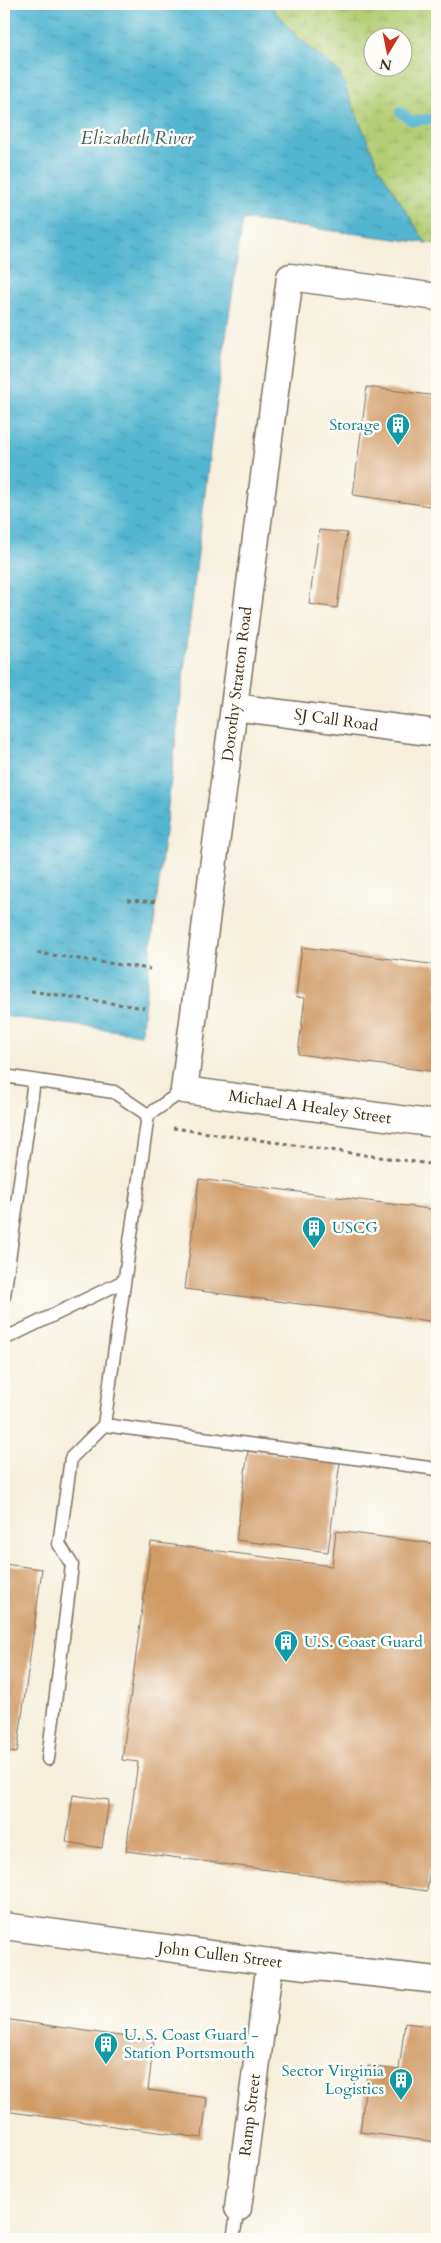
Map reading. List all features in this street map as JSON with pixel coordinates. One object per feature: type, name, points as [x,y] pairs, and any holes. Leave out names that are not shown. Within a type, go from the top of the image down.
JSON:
[{"type":"street","name":"Dorothy Stratton Road","points":[[184,1090],[290,277],[437,297]]},
{"type":"street","name":"SJ Call Road","points":[[234,707],[437,734]]},
{"type":"street","name":"Michael A Healey Street","points":[[184,1090],[437,1124]]},
{"type":"street","name":"John Cullen Street","points":[[4,1926],[270,1962],[437,1980]]},
{"type":"street","name":"Ramp Street","points":[[238,2208],[270,1962]]},
{"type":"lane","points":[[4,1076],[114,1092],[148,1120]]},
{"type":"lane","points":[[4,1296],[34,1081]]},
{"type":"lane","points":[[48,1759],[72,1566],[59,1544],[71,1458],[104,1425],[148,1120],[184,1090]]},
{"type":"lane","points":[[4,1339],[124,1281]]},
{"type":"lane","points":[[104,1425],[437,1469]]},
{"type":"lane","points":[[233,2239],[238,2208]]},
{"type":"path","points":[[128,900],[157,902]]},
{"type":"path","points":[[37,953],[150,969]]},
{"type":"path","points":[[31,991],[144,1008]]},
{"type":"path","points":[[148,1120],[437,1165]]},
{"type":"green space","points":[[162,4],[437,4],[437,244],[243,219]]},
{"type":"water","name":"Elizabeth River","points":[[4,4],[269,4],[296,36],[339,72],[378,166],[426,243],[243,219],[212,434],[141,1034],[4,1016]]},
{"type":"building","name":"Storage","points":[[367,387],[437,396],[437,507],[353,495]]},
{"type":"building","points":[[319,530],[347,533],[337,608],[309,604]]},
{"type":"building","points":[[302,947],[437,965],[437,1072],[298,1054],[305,998],[296,997]]},
{"type":"building","name":"USCG","points":[[199,1179],[437,1210],[437,1322],[185,1289]]},
{"type":"building","points":[[248,1451],[340,1462],[328,1552],[236,1540]]},
{"type":"building","name":"U.S. Coast Guard","points":[[336,1531],[437,1544],[437,1849],[433,1849],[427,1891],[126,1851],[138,1762],[122,1760],[151,1542],[332,1566]]},
{"type":"building","points":[[4,1564],[42,1569],[17,1753],[4,1751]]},
{"type":"building","points":[[73,1795],[109,1800],[102,1848],[66,1842]]},
{"type":"building","name":"U. S. Coast Guard - Station Portsmouth","points":[[4,2019],[154,2041],[148,2090],[207,2098],[202,2138],[4,2111]]},
{"type":"building","name":"Sector Virginia Logistics","points":[[405,2023],[437,2027],[437,2142],[360,2132],[368,2066],[399,2070]]},
{"type":"waterway","points":[[400,112],[412,121],[437,118]]},
{"type":"place","name":"Storage","points":[[398,446]]},
{"type":"place","name":"USCG","points":[[314,1249]]},
{"type":"place","name":"U.S. Coast Guard","points":[[286,1663]]},
{"type":"place","name":"U. S. Coast Guard - Station Portsmouth","points":[[106,2065]]},
{"type":"place","name":"Sector Virginia Logistics","points":[[401,2101]]}]
